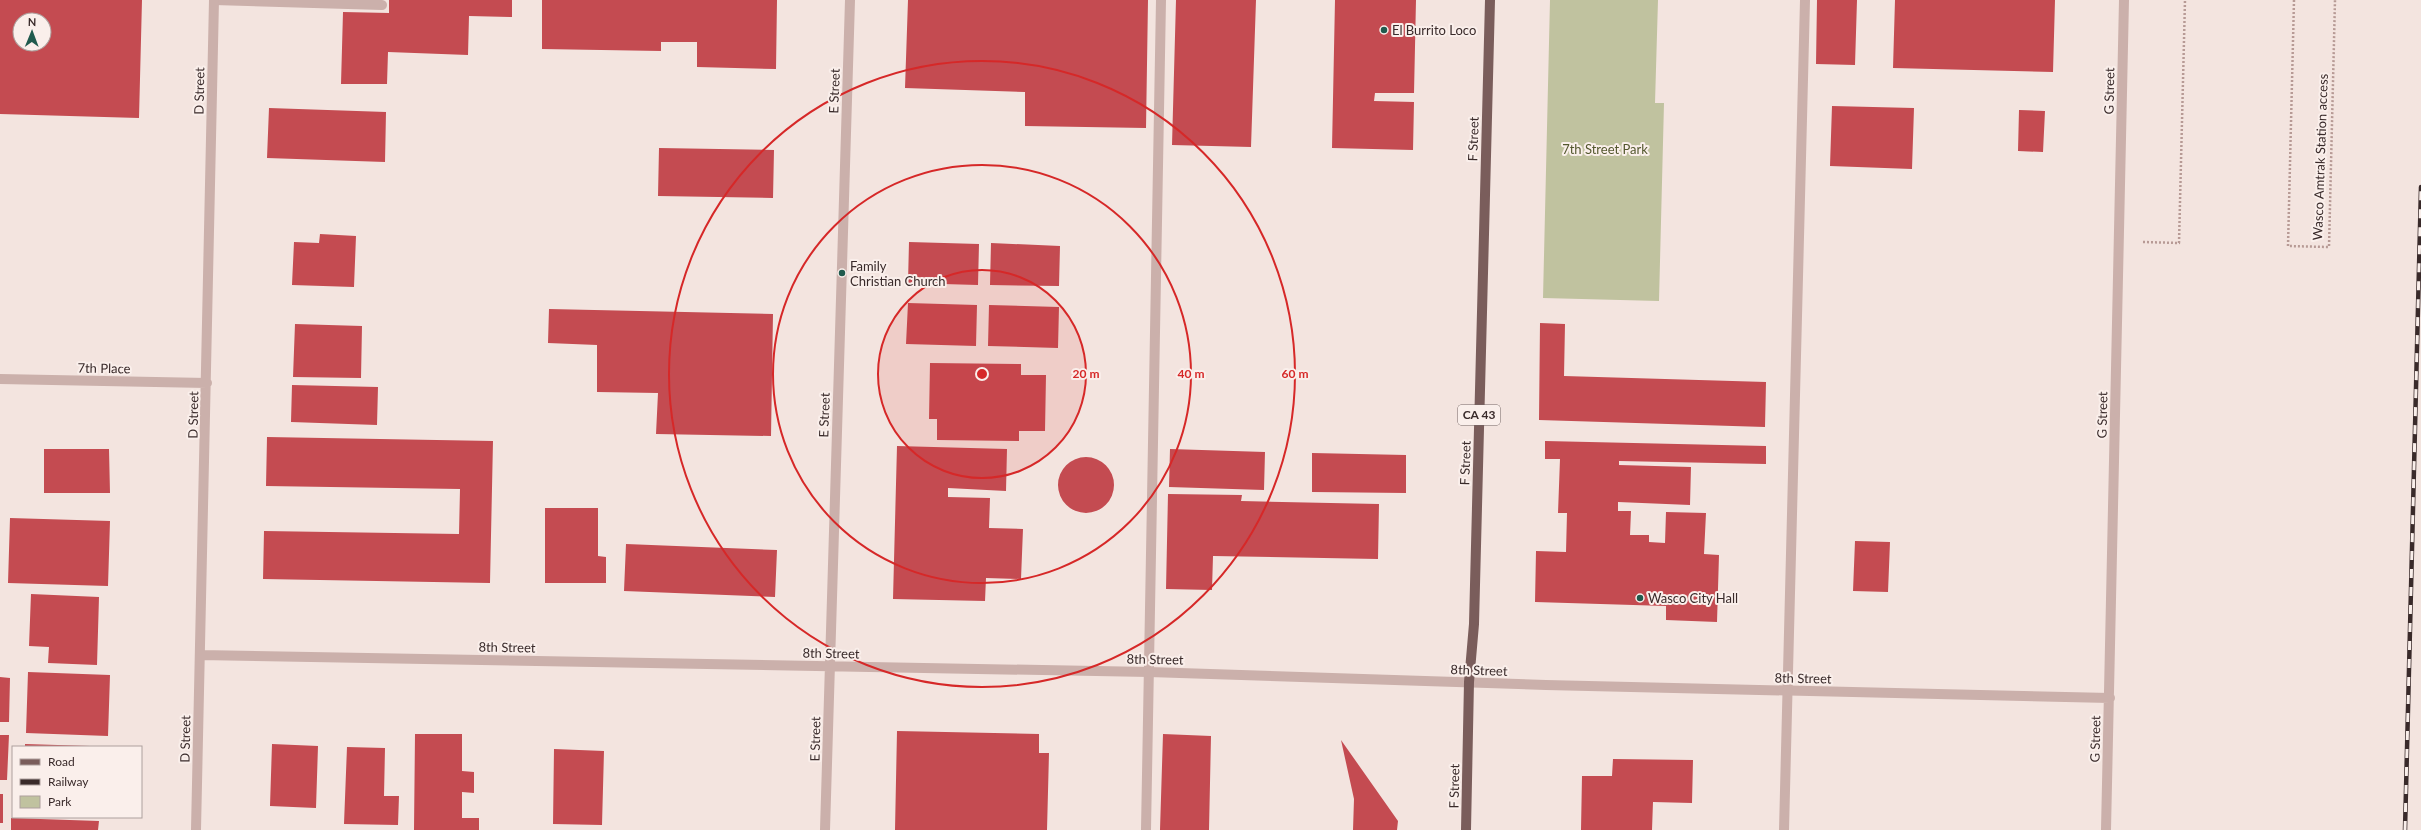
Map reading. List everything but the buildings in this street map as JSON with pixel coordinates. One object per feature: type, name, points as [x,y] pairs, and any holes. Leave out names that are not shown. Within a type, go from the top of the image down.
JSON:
[{"type":"main road","name":"F Street","points":[[1466,830],[1469,682],[1474,624],[1490,0]]},
{"type":"street","points":[[214,0],[382,5]]},
{"type":"street","name":"D Street","points":[[196,830],[207,383],[214,0]]},
{"type":"street","name":"E Street","points":[[825,830],[850,0]]},
{"type":"street","points":[[1146,830],[1161,0]]},
{"type":"street","points":[[1784,830],[1805,0]]},
{"type":"street","name":"G Street","points":[[2106,830],[2124,0]]},
{"type":"street","name":"7th Place","points":[[0,378],[207,383]]},
{"type":"street","name":"8th Street","points":[[200,655],[830,665],[1149,672],[1469,682],[2110,698]]},
{"type":"path","points":[[2119,242],[2179,243],[2185,0]]},
{"type":"path","name":"Wasco Amtrak Station access","points":[[2294,0],[2288,246],[2328,247],[2335,0]]},
{"type":"green space","name":"7th Street Park","points":[[1550,0],[1658,0],[1655,103],[1664,103],[1659,301],[1543,298]]},
{"type":"railway","points":[[2405,830],[2421,187]]},
{"type":"place","name":"El Burrito Loco","points":[[1384,30]]},
{"type":"place","name":"Family Christian Church","points":[[842,273]]},
{"type":"place","name":"Wasco City Hall","points":[[1640,598]]}]
